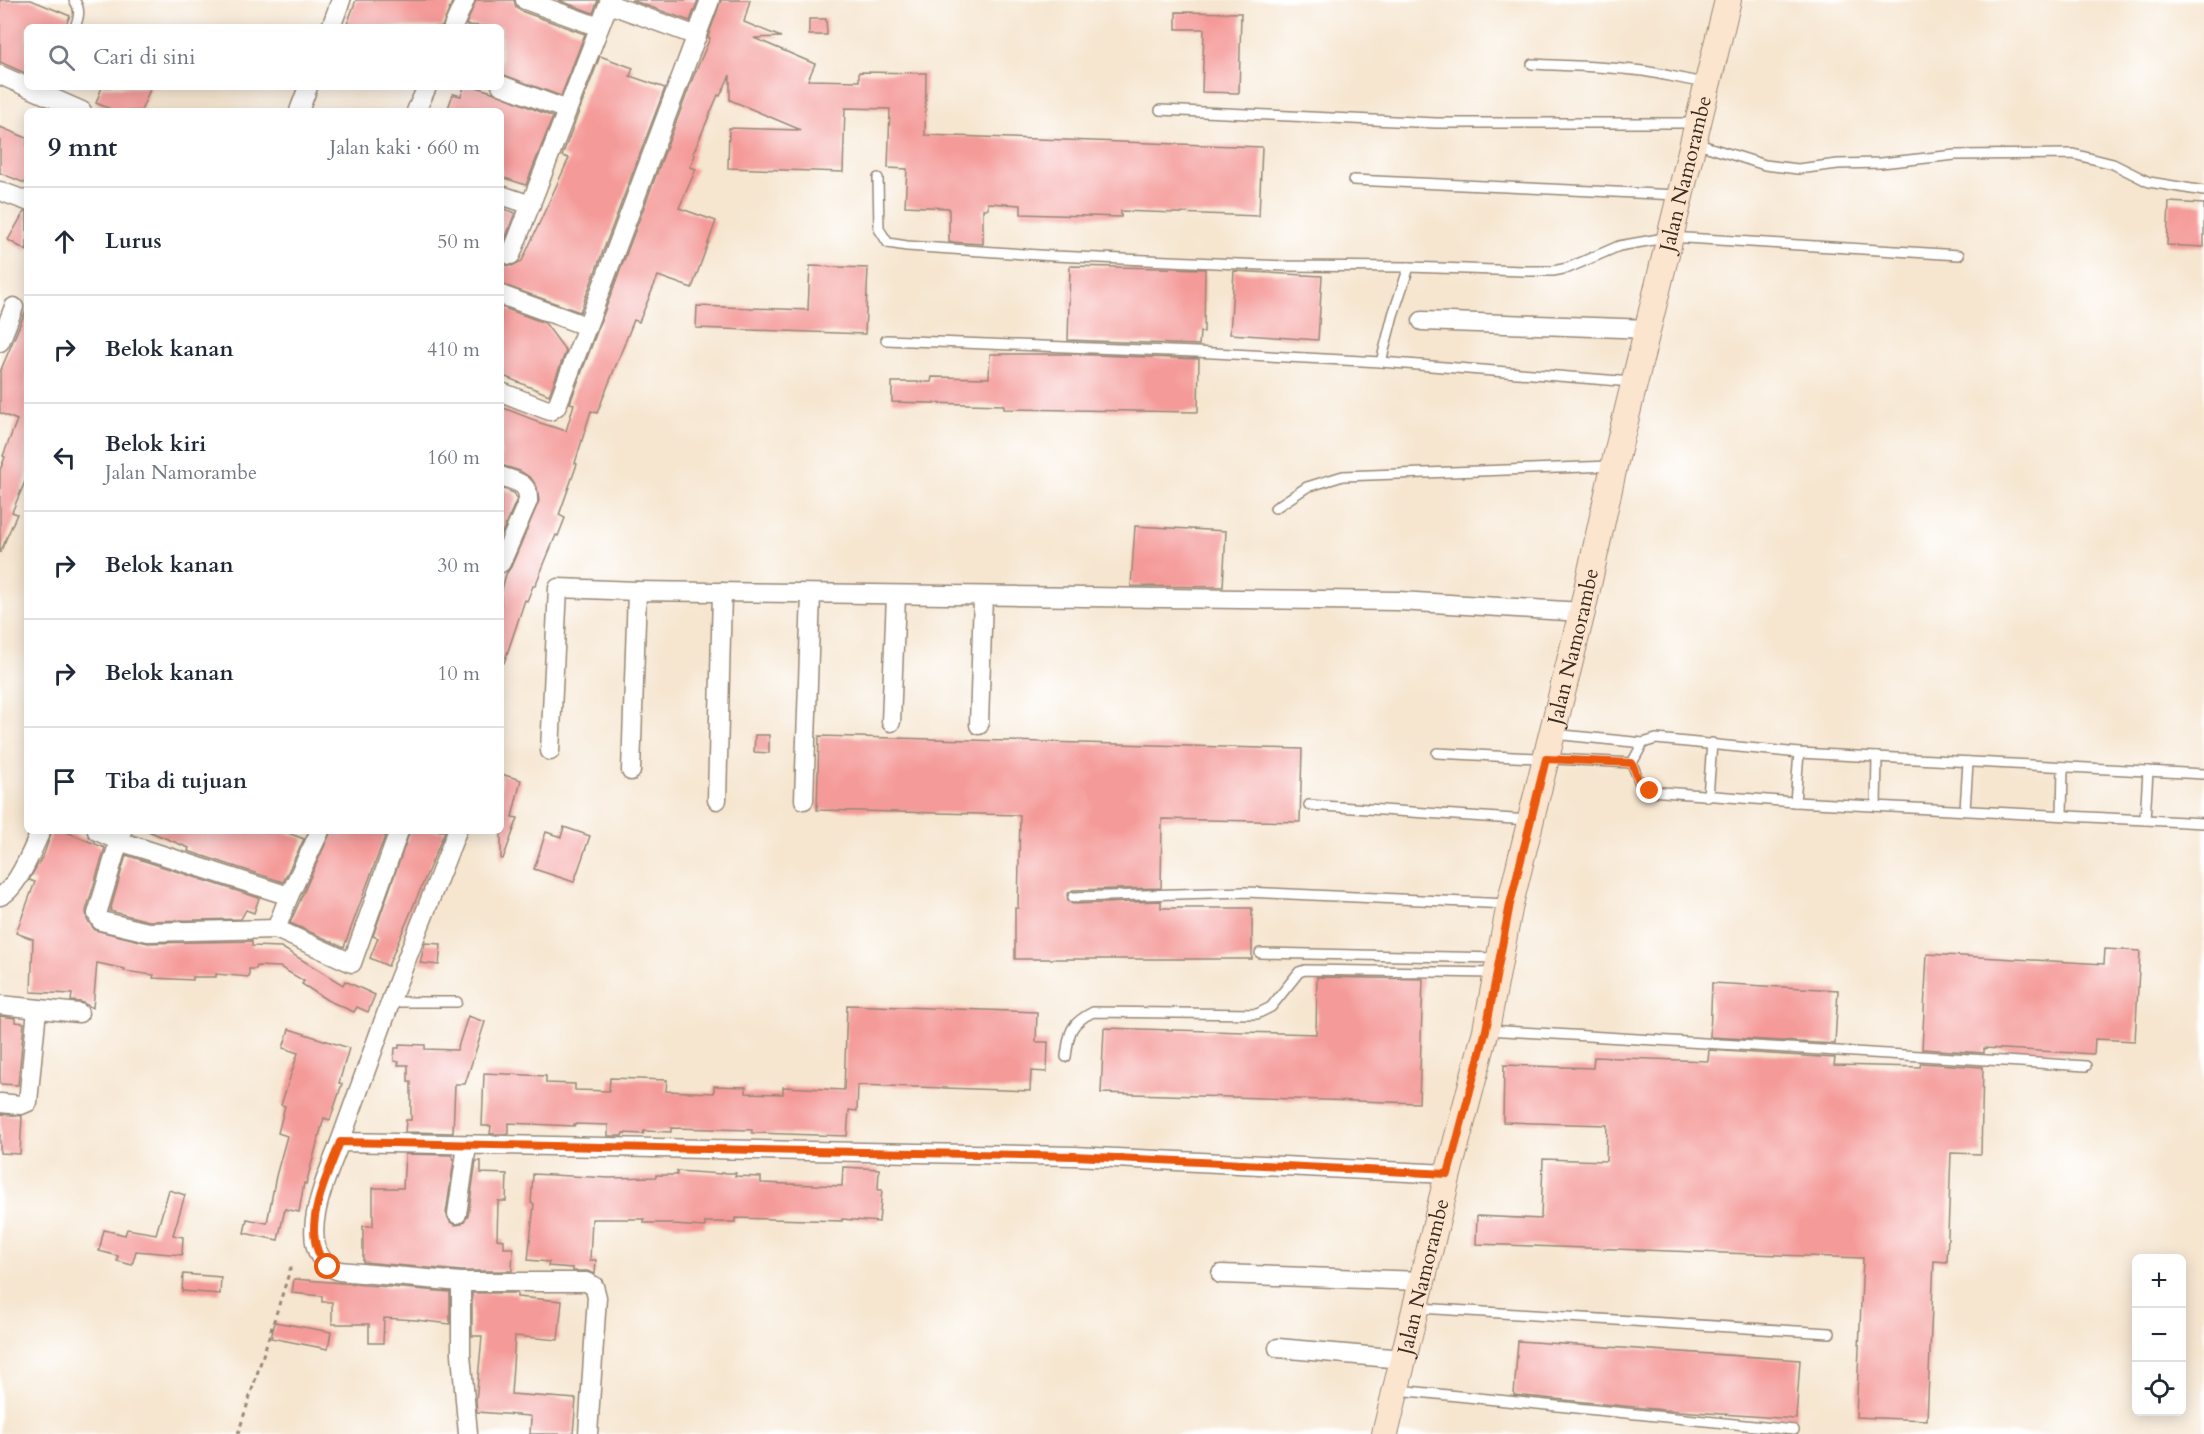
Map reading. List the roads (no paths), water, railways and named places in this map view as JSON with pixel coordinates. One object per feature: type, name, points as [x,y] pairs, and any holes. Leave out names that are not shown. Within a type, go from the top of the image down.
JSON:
[{"type":"main road","name":"Jalan Namorambe","points":[[1385,1434],[1448,1174],[1486,1030],[1510,904],[1582,612],[1634,382],[1649,329],[1728,0]]},
{"type":"street","points":[[332,24],[341,0]]},
{"type":"street","points":[[454,24],[465,0]]},
{"type":"street","points":[[525,0],[599,27]]},
{"type":"street","points":[[504,393],[550,411],[555,410],[710,0]]},
{"type":"street","points":[[511,255],[609,2],[697,36]]},
{"type":"street","points":[[0,75],[24,83]]},
{"type":"street","points":[[504,86],[567,110]]},
{"type":"street","points":[[300,108],[307,90]]},
{"type":"street","points":[[417,108],[423,90]]},
{"type":"street","points":[[49,92],[77,108]]},
{"type":"street","points":[[0,191],[24,200]]},
{"type":"street","points":[[504,196],[531,205]]},
{"type":"street","points":[[504,297],[586,326]]},
{"type":"street","points":[[0,342],[14,308]]},
{"type":"street","points":[[1422,321],[1649,329]]},
{"type":"street","points":[[504,477],[523,485],[528,492],[528,501],[504,554]]},
{"type":"street","points":[[550,751],[558,588],[1399,602],[1582,612]]},
{"type":"street","points":[[631,771],[637,591]]},
{"type":"street","points":[[717,800],[722,592]]},
{"type":"street","points":[[804,800],[811,594]]},
{"type":"street","points":[[891,722],[896,595]]},
{"type":"street","points":[[979,725],[983,596]]},
{"type":"street","points":[[0,896],[6,894],[14,885],[40,834]]},
{"type":"street","points":[[276,929],[317,834]]},
{"type":"street","points":[[289,896],[121,836],[97,914],[101,921],[148,932],[276,929],[352,963],[398,834]]},
{"type":"street","points":[[456,834],[391,1002],[315,1216],[316,1249],[321,1260],[328,1267],[339,1271],[461,1282],[586,1282],[594,1286],[597,1297],[588,1434]]},
{"type":"street","points":[[0,1005],[79,1013]]},
{"type":"street","points":[[0,1103],[21,1105],[28,1102],[37,1009]]},
{"type":"street","points":[[340,1142],[1074,1156],[1448,1174]]},
{"type":"street","points":[[457,1214],[467,1146]]},
{"type":"street","points":[[1221,1274],[1422,1281]]},
{"type":"street","points":[[461,1282],[461,1354],[468,1434]]},
{"type":"street","points":[[1278,1348],[1402,1359]]},
{"type":"lane","points":[[74,0],[79,5],[79,18],[76,24]]},
{"type":"lane","points":[[1532,64],[1618,68],[1709,83]]},
{"type":"lane","points":[[1160,110],[1695,133],[1765,165],[1798,169],[1954,155],[2073,154],[2113,164],[2149,182],[2204,191]]},
{"type":"lane","points":[[879,178],[879,229],[888,243],[894,245],[1077,257],[1286,266],[1553,271],[1568,268],[1619,246],[1670,237],[1959,255]]},
{"type":"lane","points":[[1353,180],[1680,195]]},
{"type":"lane","points":[[1381,362],[1409,267]]},
{"type":"lane","points":[[886,340],[1381,362],[1634,382]]},
{"type":"lane","points":[[1275,508],[1307,487],[1343,476],[1614,466]]},
{"type":"lane","points":[[1551,734],[1643,743],[1656,739],[1712,743],[1799,753],[2204,774]]},
{"type":"lane","points":[[1643,743],[1632,763],[1640,784],[1650,791],[1708,797],[2204,823]]},
{"type":"lane","points":[[1708,797],[1712,743]]},
{"type":"lane","points":[[1437,753],[1632,763]]},
{"type":"lane","points":[[1795,802],[1799,753]]},
{"type":"lane","points":[[1876,806],[1877,757]]},
{"type":"lane","points":[[1965,810],[1968,762]]},
{"type":"lane","points":[[2062,815],[2063,767]]},
{"type":"lane","points":[[2145,820],[2148,771]]},
{"type":"lane","points":[[1310,805],[1531,821]]},
{"type":"lane","points":[[1073,897],[1246,892],[1510,904]]},
{"type":"lane","points":[[1260,953],[1497,966]]},
{"type":"lane","points":[[1066,1058],[1070,1029],[1082,1017],[1093,1012],[1257,1014],[1265,1012],[1299,972],[1305,970],[1497,966]]},
{"type":"lane","points":[[391,1002],[457,1002]]},
{"type":"lane","points":[[1486,1030],[2086,1066]]},
{"type":"lane","points":[[1416,1308],[1830,1333]]},
{"type":"lane","points":[[1396,1390],[1794,1430]]}]
